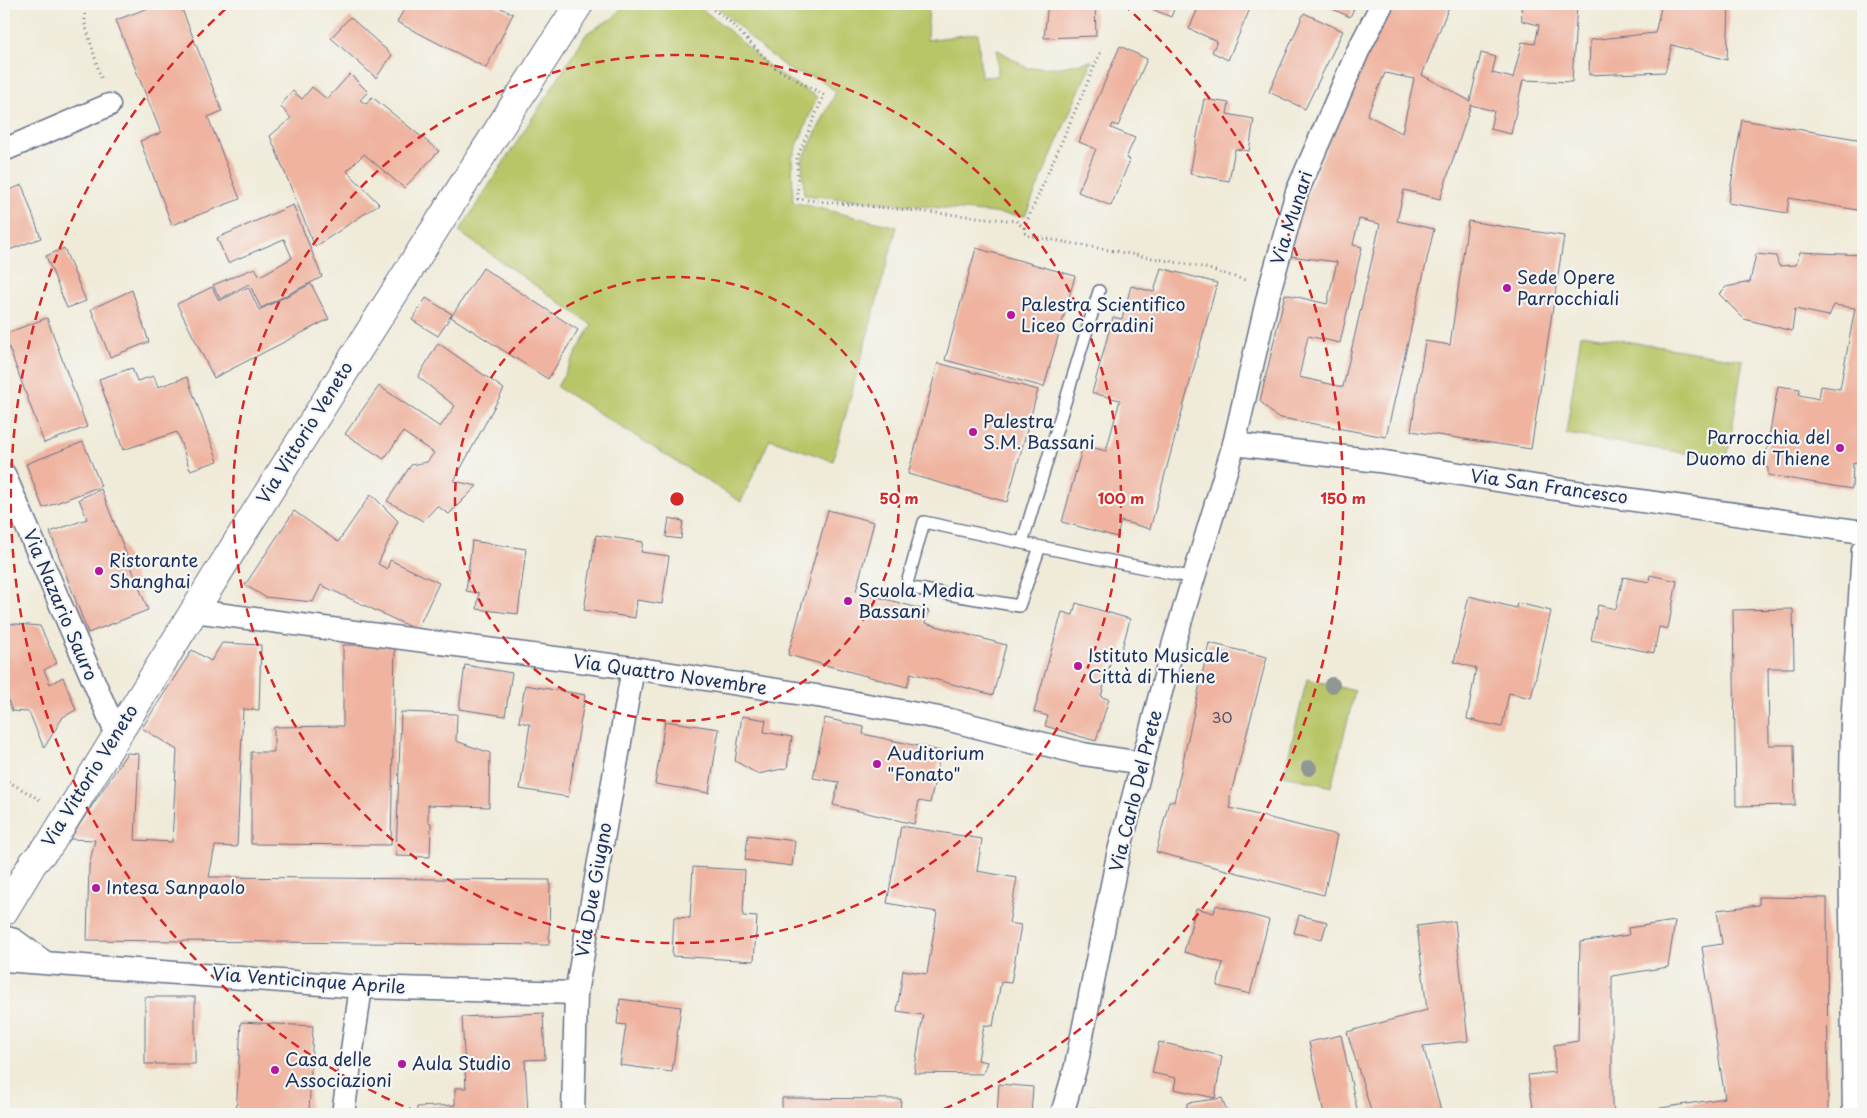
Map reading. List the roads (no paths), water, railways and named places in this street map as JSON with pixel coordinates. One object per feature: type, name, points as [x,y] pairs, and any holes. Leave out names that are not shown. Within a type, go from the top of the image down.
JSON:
[{"type":"main road","name":"Via Vittorio Veneto","points":[[4,911],[33,863],[50,844],[385,306],[579,4]]},
{"type":"main road","name":"Via Vittorio Veneto","points":[[4,873],[33,863]]},
{"type":"street","name":"Via Munari","points":[[1234,444],[1270,288],[1297,192],[1358,51],[1382,4]]},
{"type":"street","points":[[4,150],[109,105]]},
{"type":"street","name":"Via San Francesco","points":[[1234,444],[1379,461],[1534,486],[1863,532]]},
{"type":"street","name":"Via Carlo Del Prete","points":[[1062,1114],[1076,1066],[1118,856],[1194,578],[1234,444]]},
{"type":"street","name":"Via Nazario Sauro","points":[[4,474],[117,736]]},
{"type":"street","points":[[1854,1114],[1850,843],[1852,724],[1863,550]]},
{"type":"street","name":"Via Quattro Novembre","points":[[194,611],[633,668],[823,697],[950,720],[1083,754],[1142,763]]},
{"type":"street","name":"Via Due Giugno","points":[[573,1114],[576,993],[633,668]]},
{"type":"street","points":[[4,937],[14,940],[43,961]]},
{"type":"street","name":"Via Venticinque Aprile","points":[[4,960],[43,961],[362,987],[576,993]]},
{"type":"street","points":[[343,1114],[362,987]]},
{"type":"lane","points":[[1022,543],[1099,292]]},
{"type":"lane","points":[[1040,547],[1018,606],[906,587],[924,522],[1194,578]]},
{"type":"place","name":"Sede Opere Parrocchiali","points":[[1507,288]]},
{"type":"place","name":"Palestra Scientifico Liceo Corradini","points":[[1011,315]]},
{"type":"place","name":"Palestra S.M. Bassani","points":[[973,432]]},
{"type":"place","name":"Parrocchia del Duomo di Thiene","points":[[1840,448]]},
{"type":"place","name":"Ristorante Shanghai","points":[[99,571]]},
{"type":"place","name":"Scuola Media Bassani","points":[[848,601]]},
{"type":"place","name":"Istituto Musicale Città di Thiene","points":[[1078,666]]},
{"type":"place","name":"Auditorium \"Fonato\"","points":[[877,764]]},
{"type":"place","name":"Intesa Sanpaolo","points":[[96,888]]},
{"type":"place","name":"Aula Studio","points":[[402,1064]]},
{"type":"place","name":"Casa delle Associazioni","points":[[275,1070]]}]
